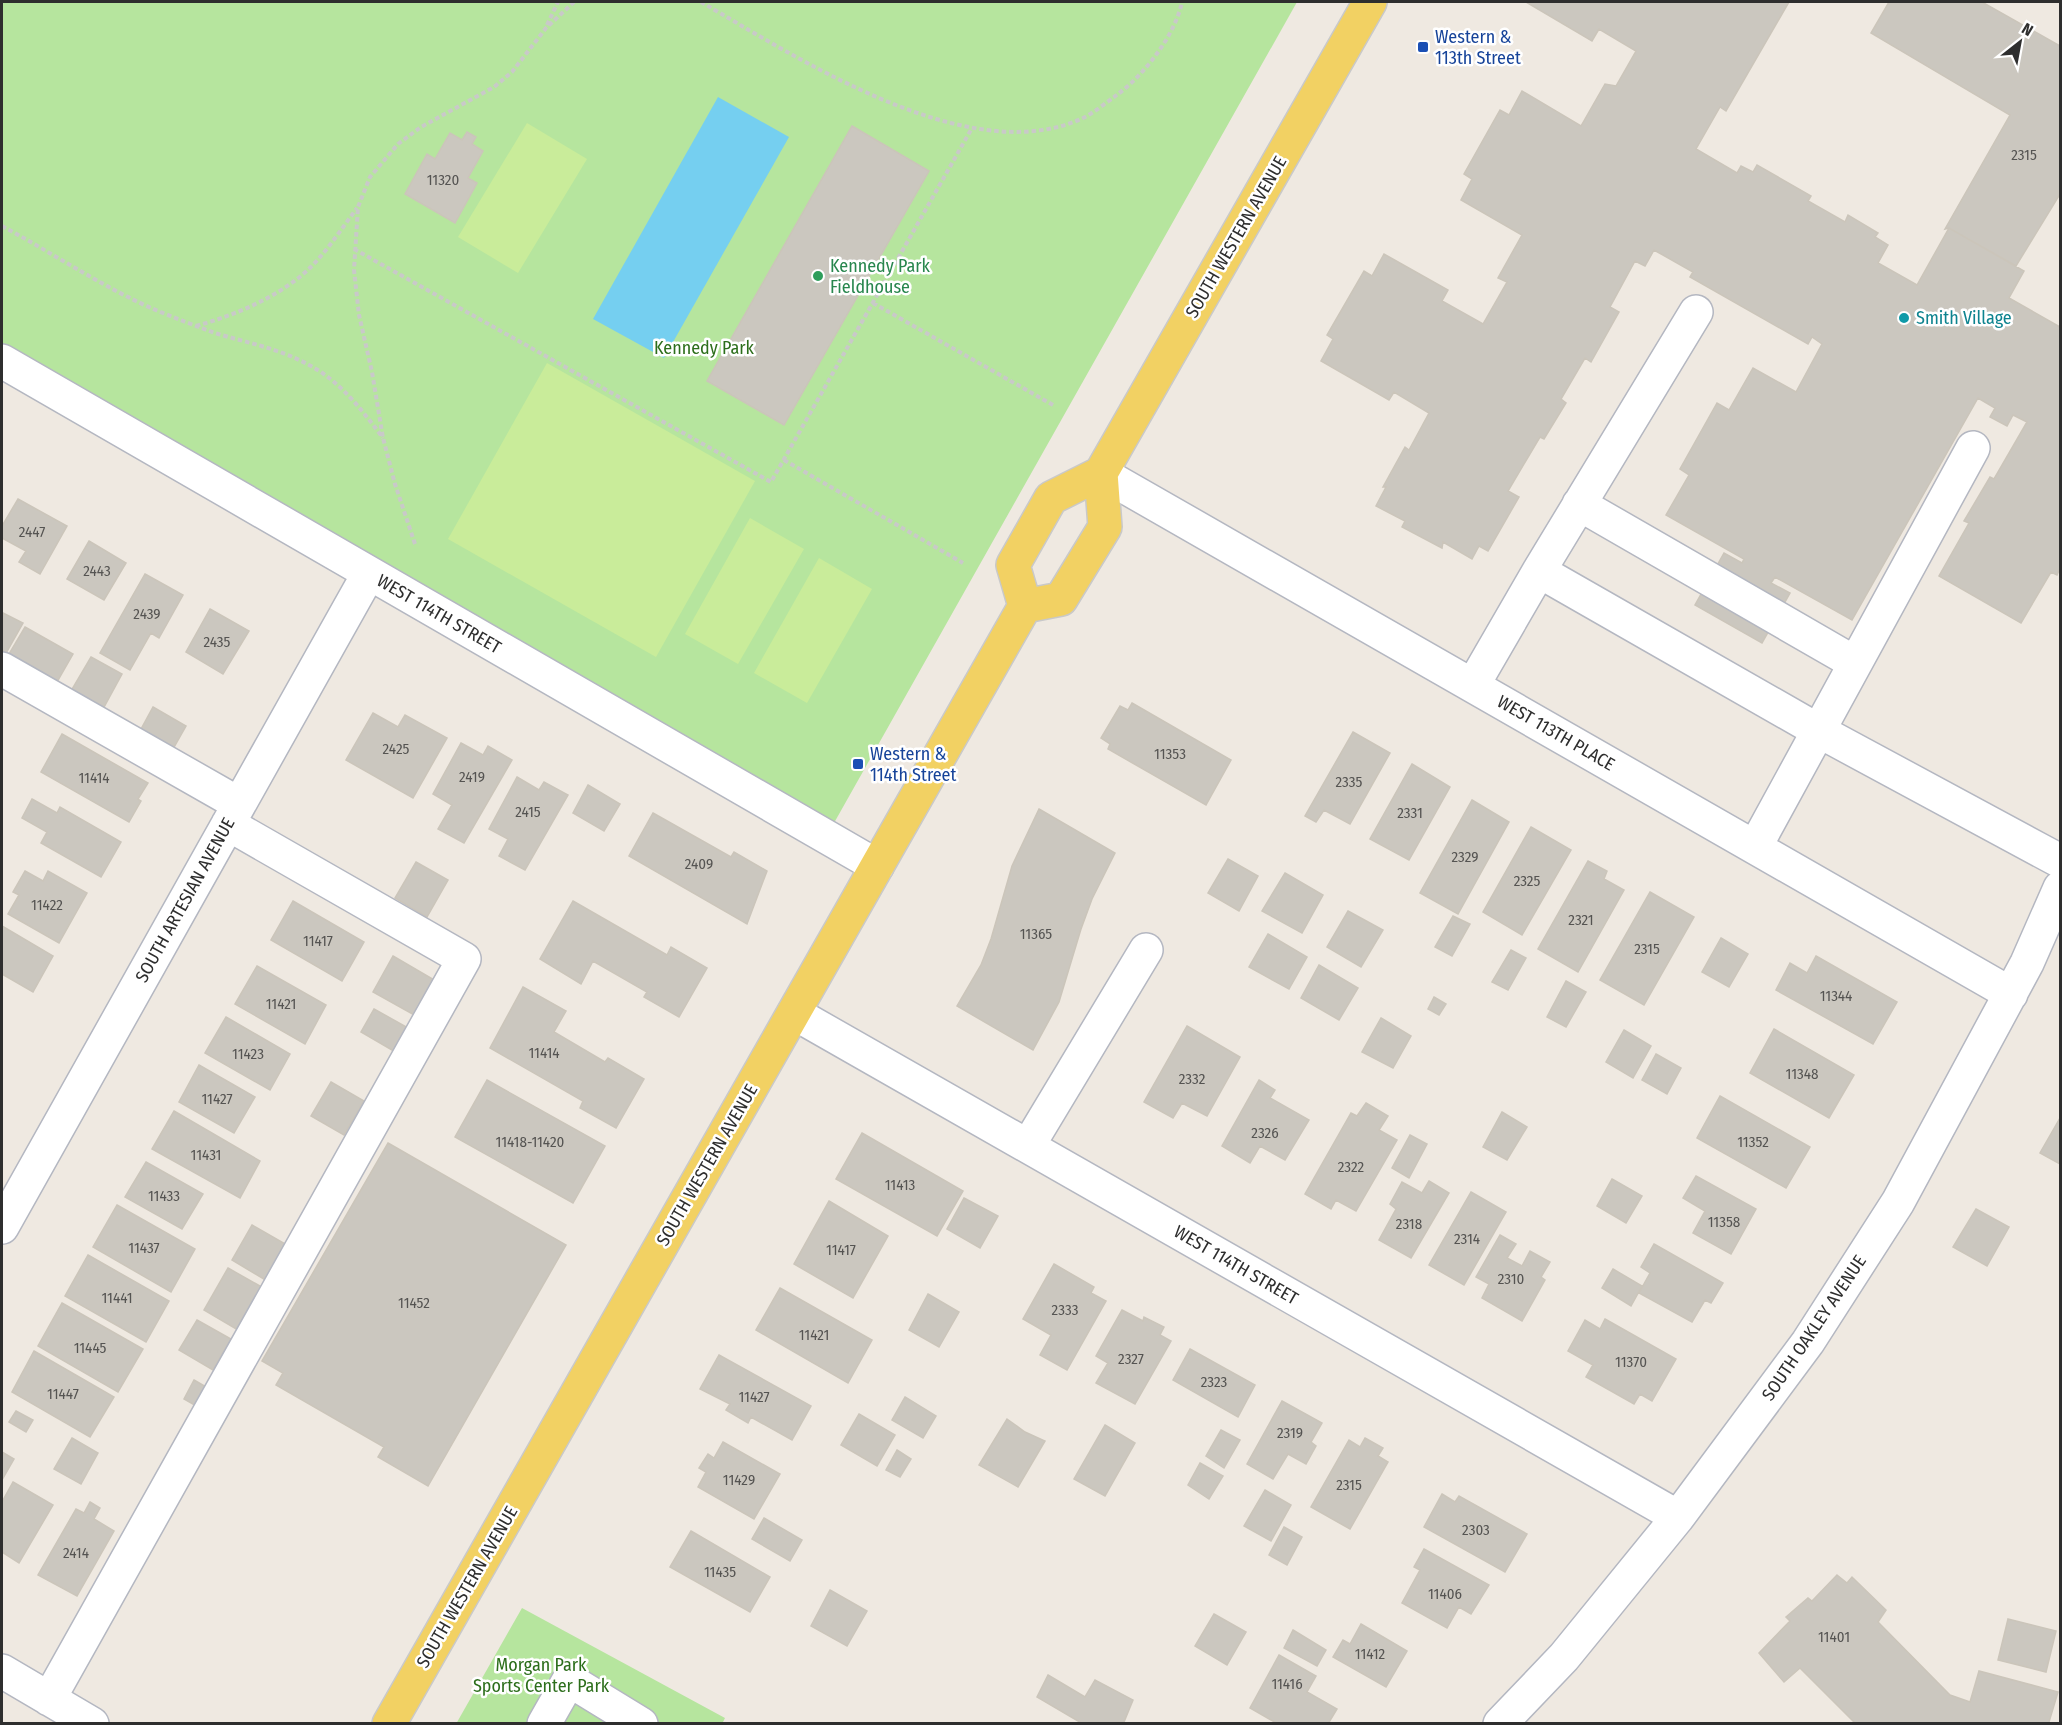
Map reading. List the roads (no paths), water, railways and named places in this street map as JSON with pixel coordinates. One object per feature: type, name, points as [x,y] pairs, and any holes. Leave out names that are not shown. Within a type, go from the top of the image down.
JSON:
[{"type":"main road","name":"SOUTH WESTERN AVENUE","points":[[1101,473],[1370,2]]},
{"type":"main road","points":[[1101,473],[1105,527],[1061,599],[1025,606],[1013,565],[1045,507],[1051,498],[1101,473]]},
{"type":"main road","name":"SOUTH WESTERN AVENUE","points":[[389,1724],[1025,606]]},
{"type":"street","points":[[1473,685],[1579,504],[1696,312]]},
{"type":"street","name":"WEST 114TH STREET","points":[[2,361],[877,866]]},
{"type":"street","points":[[1755,847],[1973,448]]},
{"type":"street","name":"WEST 113TH PLACE","points":[[1101,473],[2011,994]]},
{"type":"street","points":[[1579,504],[1856,663]]},
{"type":"street","points":[[1539,571],[1819,731],[2061,861]]},
{"type":"street","name":"SOUTH ARTESIAN AVENUE","points":[[2,1227],[369,573]]},
{"type":"street","points":[[2,669],[464,959],[54,1709]]},
{"type":"street","name":"SOUTH OAKLEY AVENUE","points":[[1500,1724],[1564,1657],[1678,1517],[1808,1342],[1898,1202],[2011,994],[2053,931],[2061,888]]},
{"type":"street","points":[[1028,1146],[1146,950]]},
{"type":"street","name":"WEST 114TH STREET","points":[[794,1013],[1678,1517]]},
{"type":"street","points":[[2,1671],[54,1709],[92,1724]]},
{"type":"street","points":[[544,1724],[568,1680],[642,1724]]},
{"type":"water","points":[[718,97],[789,137],[664,358],[593,319]]},
{"type":"place","name":"Western & 113th Street","points":[[1423,47]]},
{"type":"place","name":"Kennedy Park Fieldhouse","points":[[818,276]]},
{"type":"place","name":"Smith Village","points":[[1904,318]]},
{"type":"place","name":"Western & 114th Street","points":[[858,764]]},
{"type":"park label","name":"Kennedy Park","points":[[704,348]]},
{"type":"park label","name":"Morgan Park Sports Center Park","points":[[541,1675]]}]
